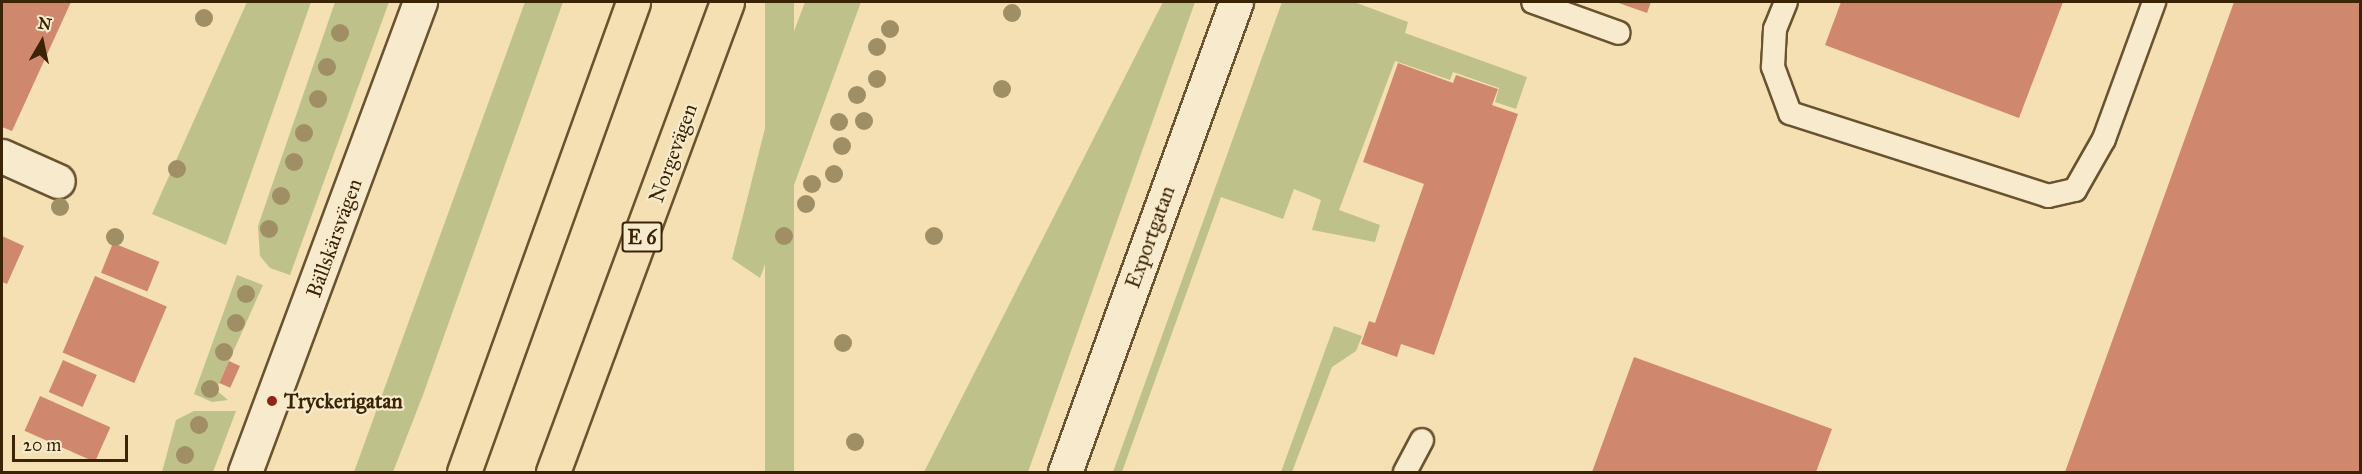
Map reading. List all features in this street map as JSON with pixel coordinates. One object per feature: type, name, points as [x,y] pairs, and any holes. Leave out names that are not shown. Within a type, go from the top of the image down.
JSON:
[{"type":"highway","points":[[464,472],[633,2]]},
{"type":"highway","name":"Norgevägen","points":[[554,472],[727,2]]},
{"type":"street","name":"Bällskärsvägen","points":[[245,472],[420,2]]},
{"type":"street","name":"Exportgatan","points":[[1065,472],[1236,2]]},
{"type":"street","points":[[2,156],[58,181]]},
{"type":"lane","points":[[1533,2],[1619,33]]},
{"type":"lane","points":[[1786,2],[1775,29],[1773,68],[1790,113],[2048,196],[2075,189],[2104,140],[2154,2]]},
{"type":"lane","points":[[1405,472],[1422,440]]},
{"type":"green space","points":[[247,2],[311,2],[226,245],[152,214]]},
{"type":"green space","points":[[335,2],[389,2],[290,275],[270,268],[260,256],[258,226]]},
{"type":"green space","points":[[525,2],[563,2],[423,395],[393,472],[354,472]]},
{"type":"green space","points":[[765,2],[794,2],[794,472],[765,472]]},
{"type":"green space","points":[[805,2],[861,2],[760,278],[732,259],[780,69]]},
{"type":"green space","points":[[1163,2],[1195,2],[1028,472],[924,472]]},
{"type":"green space","points":[[1282,2],[1354,2],[1408,22],[1405,33],[1527,77],[1516,109],[1495,102],[1499,88],[1453,72],[1450,80],[1395,61],[1339,210],[1380,225],[1375,242],[1312,230],[1321,200],[1294,189],[1283,219],[1221,197],[1122,472],[1113,472]]},
{"type":"green space","points":[[237,275],[263,285],[216,390],[228,400],[212,402],[194,394]]},
{"type":"green space","points":[[1334,326],[1362,336],[1356,351],[1332,367],[1292,472],[1281,472]]},
{"type":"green space","points":[[194,411],[236,411],[213,472],[162,472],[176,420]]},
{"type":"building","points":[[2,2],[71,2],[12,131],[2,127]]},
{"type":"building","points":[[1616,2],[1651,2],[1647,13]]},
{"type":"building","points":[[1841,2],[2063,2],[2019,118],[1825,45]]},
{"type":"building","points":[[2234,2],[2360,2],[2360,472],[2065,472]]},
{"type":"building","points":[[1398,63],[1453,83],[1456,75],[1498,89],[1492,105],[1518,114],[1434,355],[1401,344],[1397,357],[1361,344],[1369,321],[1375,323],[1424,184],[1363,162]]},
{"type":"building","points":[[2,236],[24,246],[7,284],[2,282]]},
{"type":"building","points":[[113,243],[159,262],[147,291],[101,273]]},
{"type":"building","points":[[95,276],[167,306],[134,383],[63,352]]},
{"type":"building","points":[[1634,357],[1832,429],[1816,472],[1592,472]]},
{"type":"building","points":[[63,360],[97,375],[83,407],[49,392]]},
{"type":"building","points":[[229,361],[240,366],[230,388],[219,383]]},
{"type":"building","points":[[40,396],[110,427],[95,462],[25,431]]},
{"type":"place","name":"Tryckerigatan","points":[[272,401]]}]
